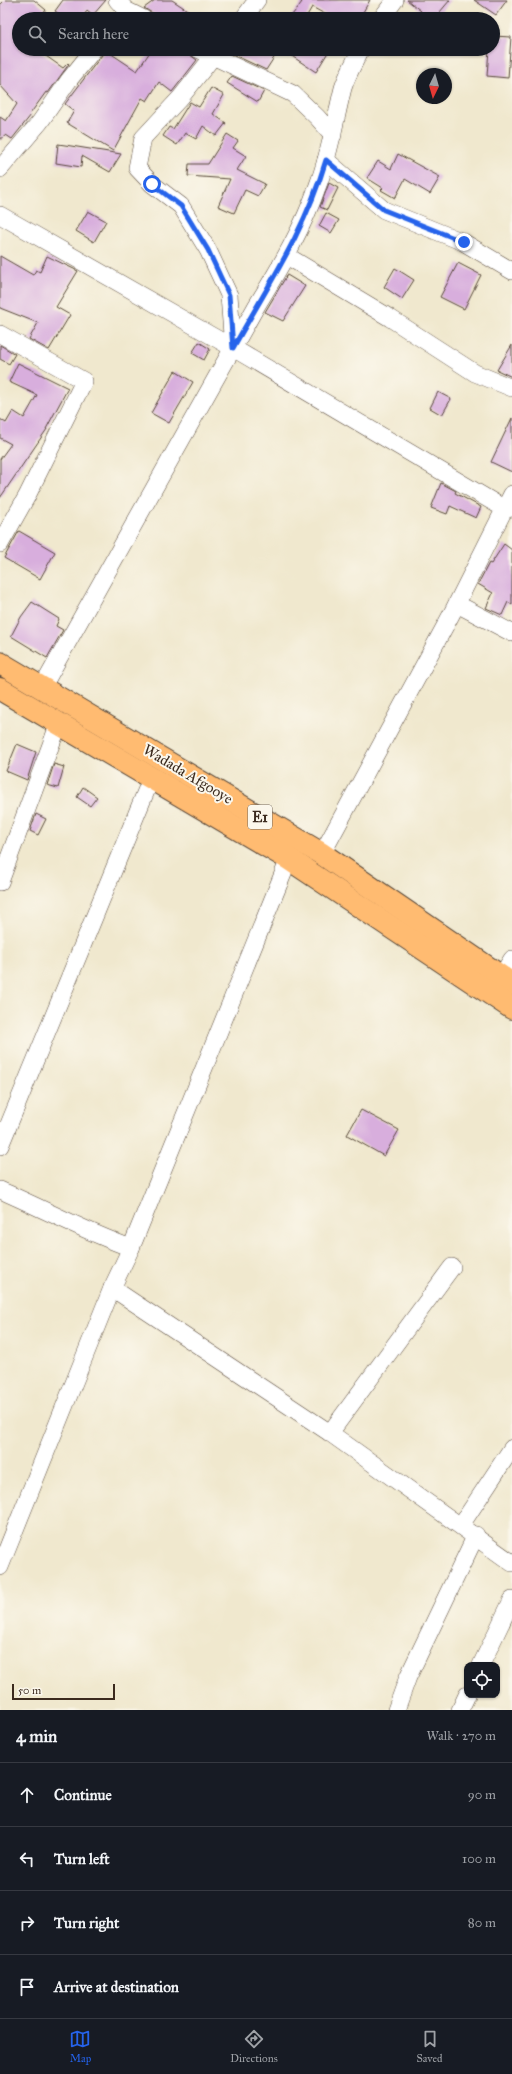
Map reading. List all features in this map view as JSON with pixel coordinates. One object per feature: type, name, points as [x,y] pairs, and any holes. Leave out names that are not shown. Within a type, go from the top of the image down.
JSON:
[{"type":"highway","name":"Wadada Afgooye","points":[[0,663],[322,854],[508,973]]},
{"type":"highway","name":"Wadada Afgooye","points":[[0,689],[289,859],[512,1008]]},
{"type":"street","points":[[248,12],[257,0]]},
{"type":"street","points":[[386,12],[395,0]]},
{"type":"street","points":[[0,169],[40,122],[69,80],[88,56]]},
{"type":"street","points":[[207,56],[180,97],[143,138],[137,168],[152,184],[181,206],[208,250],[229,295],[233,348]]},
{"type":"street","points":[[218,56],[293,94],[317,116],[333,135]]},
{"type":"street","points":[[42,688],[233,348],[287,256],[307,214],[326,160],[344,86],[359,56]]},
{"type":"street","points":[[326,160],[384,210],[464,242],[512,271]]},
{"type":"street","points":[[0,215],[510,504],[322,854]]},
{"type":"street","points":[[287,256],[390,318],[475,373],[512,388]]},
{"type":"street","points":[[0,334],[84,380],[27,496],[0,544]]},
{"type":"street","points":[[457,604],[512,634]]},
{"type":"street","points":[[0,882],[59,723]]},
{"type":"street","points":[[0,1146],[151,779]]},
{"type":"street","points":[[0,1567],[112,1288],[131,1248],[289,859]]},
{"type":"street","points":[[0,1190],[44,1209],[108,1240],[131,1248]]},
{"type":"street","points":[[330,1433],[452,1267]]},
{"type":"street","points":[[112,1288],[330,1433],[476,1535],[512,1563]]},
{"type":"street","points":[[461,1525],[512,1448]]},
{"type":"street","points":[[396,1710],[408,1677],[476,1535]]},
{"type":"street","points":[[482,1662],[512,1600]]},
{"type":"street","points":[[460,1710],[466,1698]]},
{"type":"building","points":[[5,0],[34,0],[46,10],[44,12],[12,12],[12,56],[46,56],[63,68],[68,63],[69,64],[48,93],[46,92],[30,114],[31,115],[12,139],[6,135],[0,140],[0,117],[6,121],[17,104],[0,85],[0,5]]},
{"type":"building","points":[[63,0],[106,0],[96,12],[89,12],[87,10],[86,12],[55,11]]},
{"type":"building","points":[[155,0],[172,0],[190,12],[151,12],[144,8]]},
{"type":"building","points":[[299,0],[370,0],[363,12],[321,12],[312,7],[309,12],[294,12],[302,2]]},
{"type":"building","points":[[407,0],[450,0],[440,12],[420,12],[421,11]]},
{"type":"building","points":[[474,0],[507,0],[498,12],[492,12]]},
{"type":"building","points":[[500,36],[511,37],[508,78],[487,76],[488,56],[500,56]]},
{"type":"building","points":[[101,56],[114,56],[137,71],[147,56],[192,56],[197,60],[172,92],[159,82],[147,101],[142,98],[113,151],[67,123],[74,111],[65,104]]},
{"type":"building","points":[[236,56],[275,56],[266,70]]},
{"type":"building","points":[[292,56],[326,56],[316,72]]},
{"type":"building","points":[[232,76],[264,91],[258,102],[227,83]]},
{"type":"building","points":[[211,88],[224,95],[213,114],[226,123],[216,136],[203,126],[196,139],[185,133],[177,145],[163,136],[169,127],[173,129],[190,102],[199,107]]},
{"type":"building","points":[[227,134],[238,141],[233,148],[246,156],[237,170],[265,184],[258,196],[245,190],[234,213],[218,206],[230,179],[188,176],[189,164],[208,164]]},
{"type":"building","points":[[58,144],[121,154],[110,172],[82,156],[81,167],[56,163]]},
{"type":"building","points":[[398,154],[440,177],[430,194],[405,179],[395,198],[381,190],[383,188],[367,178],[378,161],[391,169]]},
{"type":"building","points":[[329,183],[338,188],[327,210],[320,207]]},
{"type":"building","points":[[88,211],[106,221],[94,242],[76,231]]},
{"type":"building","points":[[326,213],[339,220],[331,233],[319,226]]},
{"type":"building","points":[[0,256],[33,275],[36,270],[40,272],[47,256],[78,271],[56,307],[70,315],[49,350],[29,339],[38,323],[0,308]]},
{"type":"building","points":[[458,263],[481,275],[464,309],[440,297]]},
{"type":"building","points":[[395,268],[414,280],[402,299],[384,287]]},
{"type":"building","points":[[287,275],[305,286],[283,321],[265,312]]},
{"type":"building","points":[[199,342],[210,349],[204,360],[192,353]]},
{"type":"building","points":[[0,345],[15,354],[9,364],[0,359]]},
{"type":"building","points":[[512,345],[512,377],[497,370]]},
{"type":"building","points":[[18,363],[68,388],[47,429],[0,498],[0,459],[11,444],[0,438],[0,419],[6,423],[13,411],[24,418],[37,395],[9,382]]},
{"type":"building","points":[[175,371],[193,382],[169,423],[151,413]]},
{"type":"building","points":[[438,392],[451,399],[442,415],[430,408]]},
{"type":"building","points":[[512,418],[512,472],[491,462]]},
{"type":"building","points":[[441,483],[456,491],[455,493],[481,507],[476,518],[450,506],[447,514],[431,508]]},
{"type":"building","points":[[19,531],[55,552],[40,579],[4,558]]},
{"type":"building","points":[[504,544],[512,550],[512,605],[508,602],[502,615],[486,608],[493,593],[478,584],[489,563],[491,564]]},
{"type":"building","points":[[32,602],[59,619],[56,626],[63,630],[47,658],[11,636],[21,617]]},
{"type":"building","points":[[17,744],[36,752],[27,780],[6,771]]},
{"type":"building","points":[[54,764],[64,767],[58,788],[47,785]]},
{"type":"building","points":[[83,787],[97,797],[90,806],[77,797]]},
{"type":"building","points":[[36,814],[46,819],[38,835],[30,831]]},
{"type":"building","points":[[361,1110],[399,1130],[384,1156],[347,1135]]},
{"type":"route","points":[[152,184],[181,206],[208,250],[229,295],[233,348],[287,256],[319,185],[326,160],[384,210],[464,242]]}]
